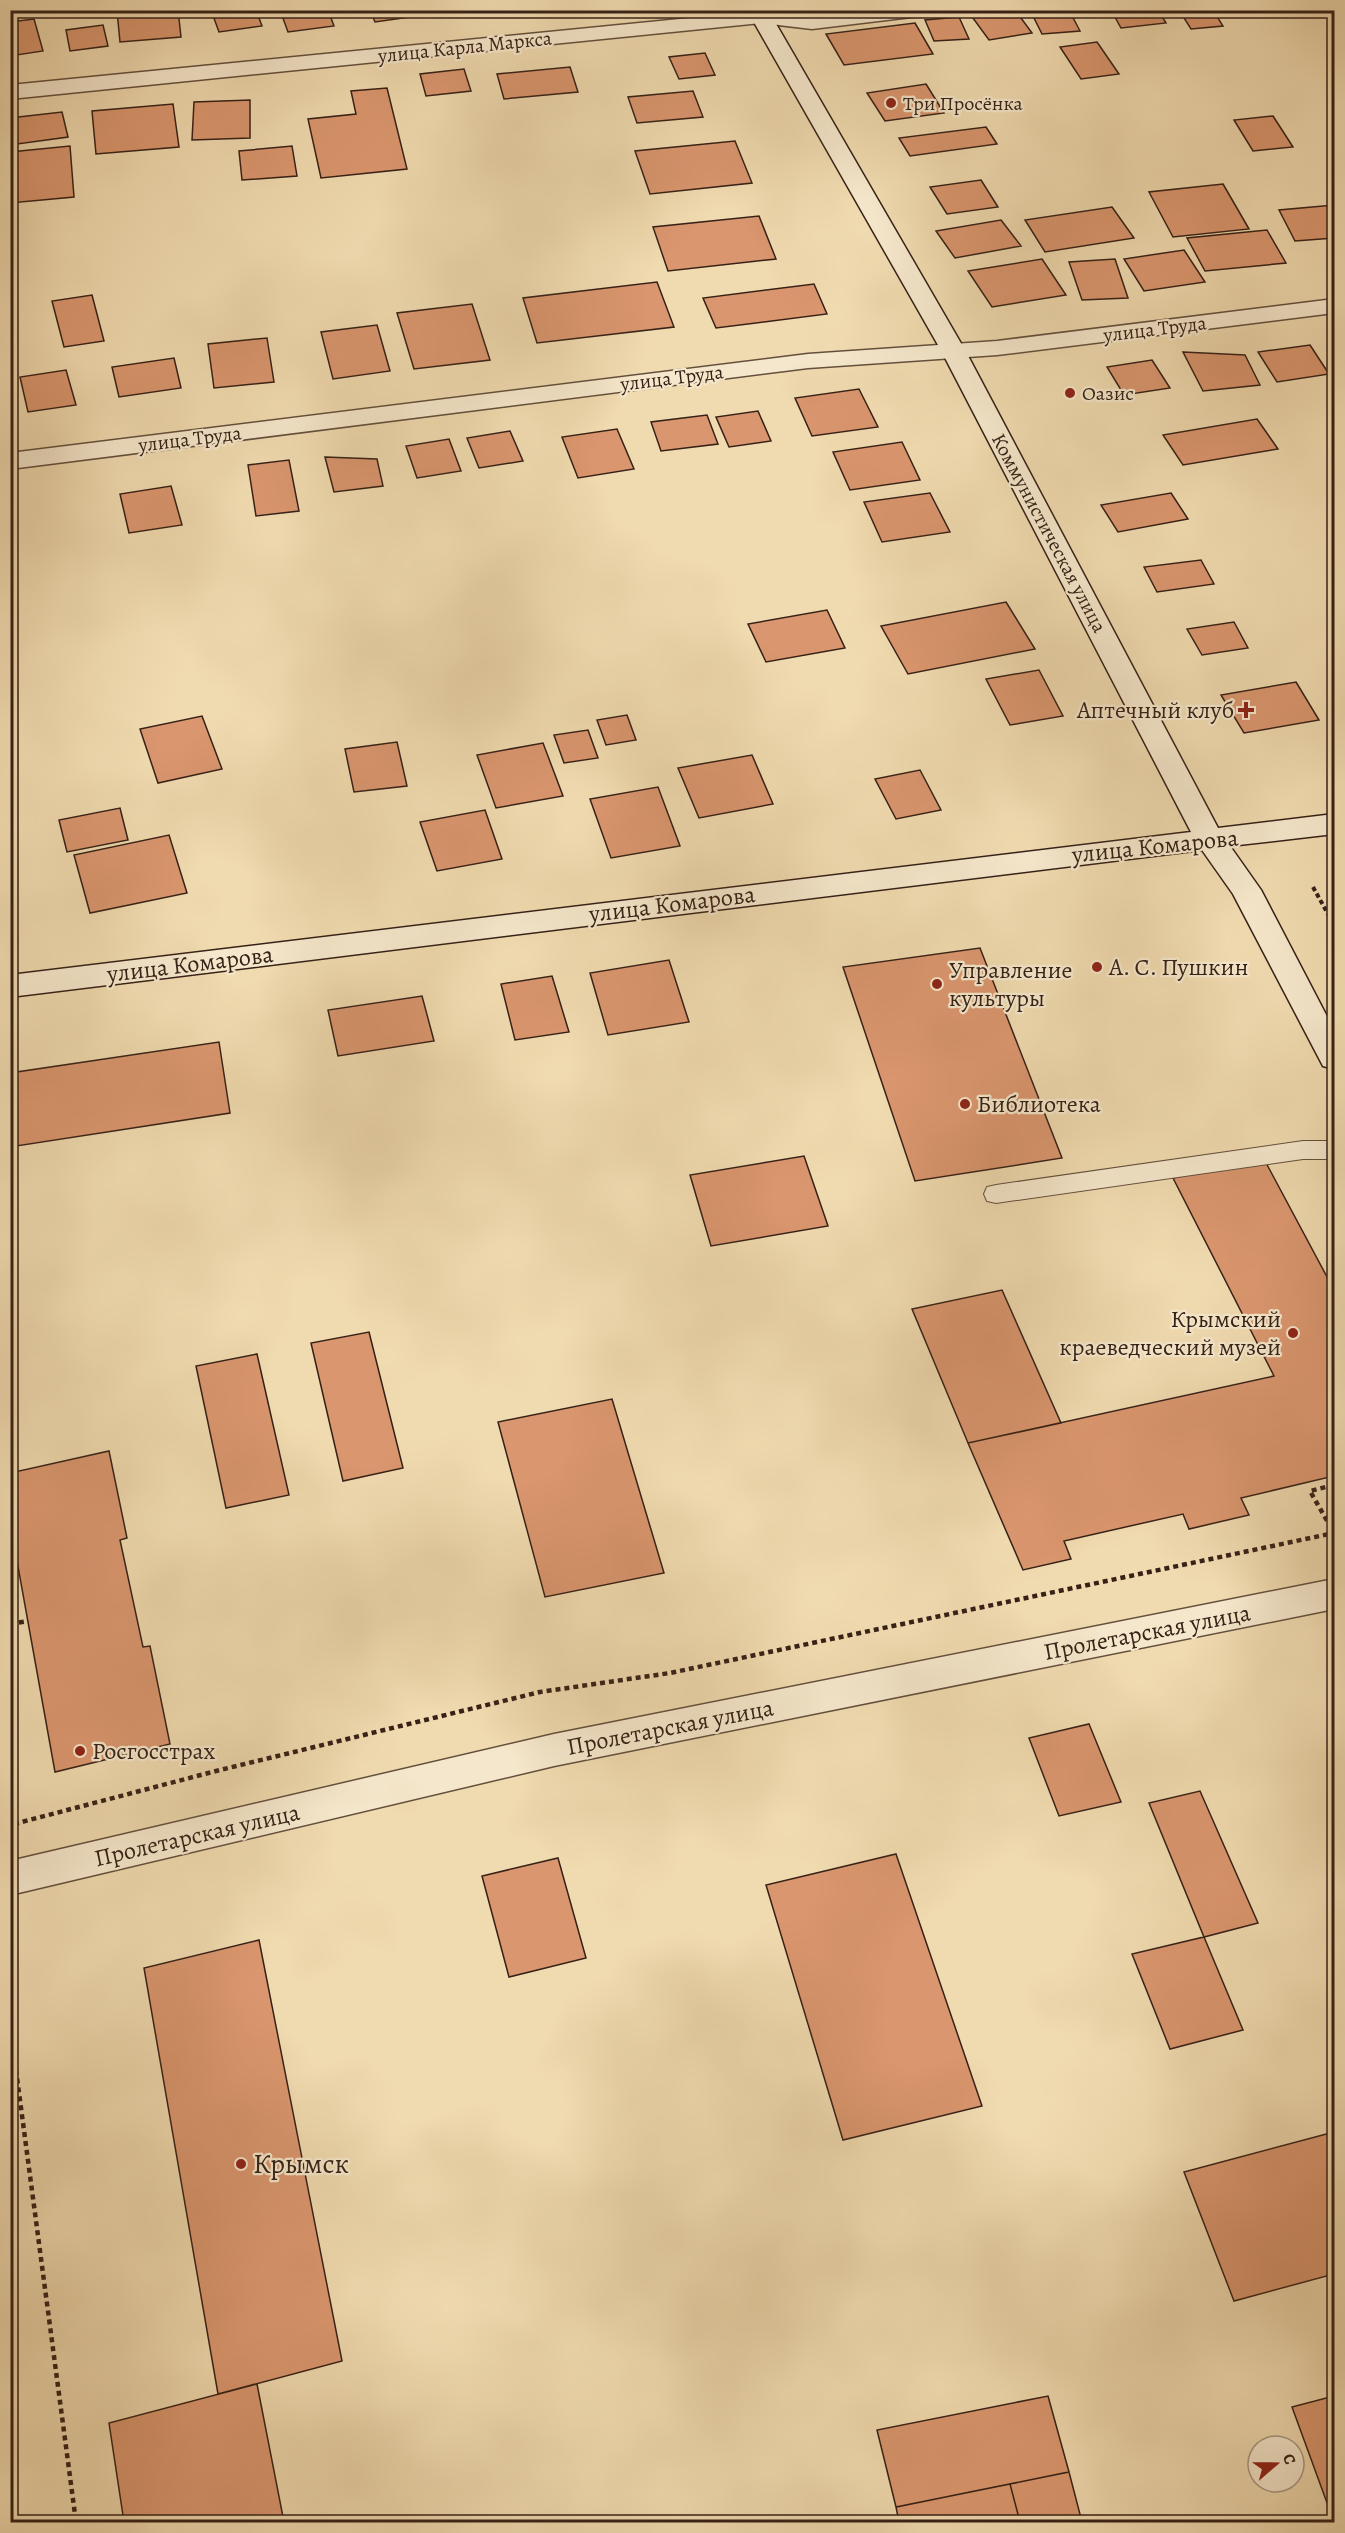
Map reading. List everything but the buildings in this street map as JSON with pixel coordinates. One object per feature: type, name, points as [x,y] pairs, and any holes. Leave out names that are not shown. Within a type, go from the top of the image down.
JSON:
[{"type":"street","name":"улица Карла Маркса","points":[[10,92],[759,14],[812,23],[920,10]]},
{"type":"street","name":"Коммунистическая улица","points":[[759,14],[954,352],[1210,840],[1245,890],[1335,1058]]},
{"type":"street","name":"улица Труда","points":[[10,461],[808,361],[896,353],[954,352],[1335,306]]},
{"type":"street","name":"улица Комарова","points":[[10,986],[1335,824]]},
{"type":"street","name":"Пролетарская улица","points":[[10,1878],[554,1750],[1335,1594]]},
{"type":"lane","points":[[996,1194],[1303,1150],[1335,1150]]},
{"type":"path","points":[[1313,887],[1335,925]]},
{"type":"path","points":[[10,1825],[216,1770],[540,1692],[670,1673],[1334,1533],[1310,1491],[1335,1485]]},
{"type":"path","points":[[10,1624],[28,1621]]},
{"type":"path","points":[[10,2025],[76,2523]]},
{"type":"place","name":"Три Просёнка","points":[[891,103]]},
{"type":"place","name":"Оазис","points":[[1070,393]]},
{"type":"place","name":"Аптечный клуб","points":[[1246,710]]},
{"type":"place","name":"А. С. Пушкин","points":[[1097,967]]},
{"type":"place","name":"Управление культуры","points":[[937,984]]},
{"type":"place","name":"Библиотека","points":[[965,1104]]},
{"type":"place","name":"Крымский краеведческий музей","points":[[1293,1333]]},
{"type":"place","name":"Росгосстрах","points":[[80,1751]]},
{"type":"place","name":"Крымск","points":[[241,2164]]}]
